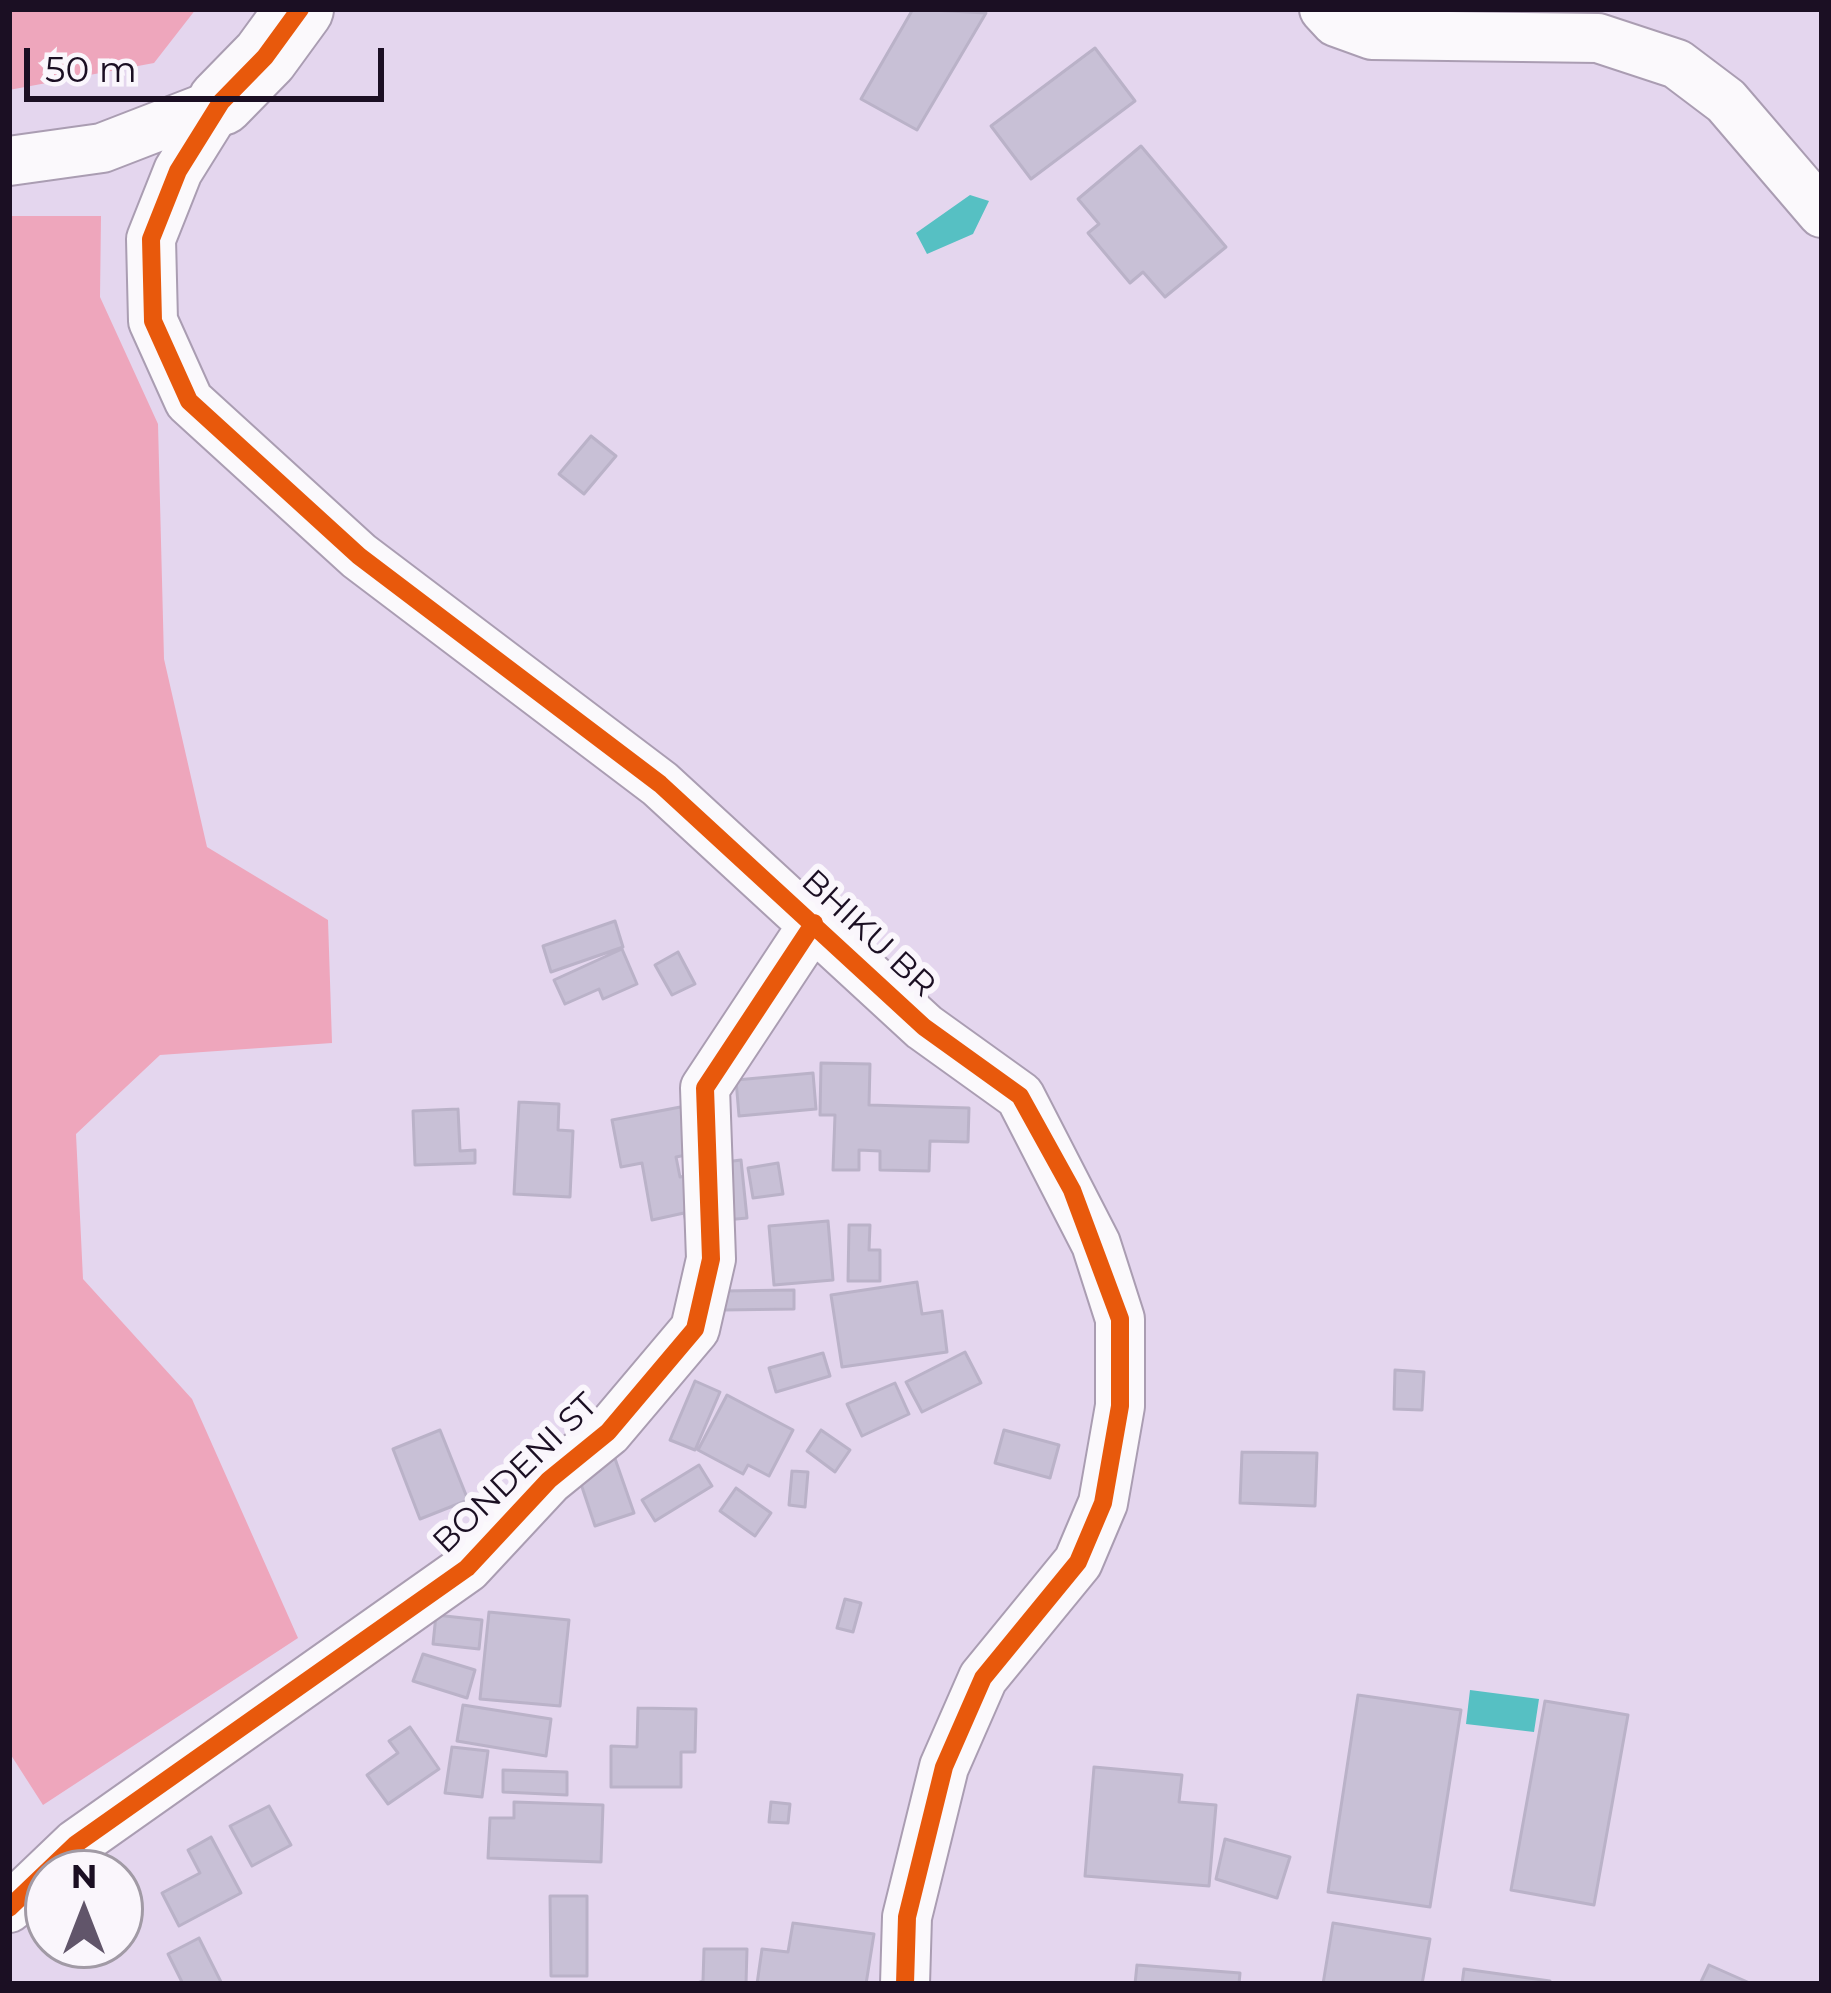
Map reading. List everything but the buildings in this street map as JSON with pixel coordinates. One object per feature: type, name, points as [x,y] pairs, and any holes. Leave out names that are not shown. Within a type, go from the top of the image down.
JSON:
[{"type":"street","points":[[9,161],[102,148],[221,102],[265,57],[300,9]]},
{"type":"street","points":[[1324,9],[1336,22],[1372,35],[1598,38],[1677,64],[1726,101],[1822,213]]},
{"type":"street","name":"BHIKU BR","points":[[221,102],[178,171],[151,239],[153,321],[189,401],[359,556],[660,784],[924,1027],[1020,1096],[1072,1190],[1120,1319],[1120,1406],[1103,1504],[1078,1562],[983,1678],[944,1768],[907,1917],[905,1984]]},
{"type":"street","name":"BONDENI ST","points":[[14,1902],[76,1844],[467,1568],[549,1480],[608,1432],[695,1329],[711,1258],[705,1088],[814,923]]},
{"type":"shaded area","points":[[9,9],[196,9],[154,63],[9,90]]},
{"type":"shaded area","points":[[970,195],[989,201],[973,234],[927,254],[916,233]]},
{"type":"shaded area","points":[[9,216],[101,216],[100,297],[158,424],[164,659],[207,847],[328,920],[332,1043],[160,1055],[76,1134],[83,1279],[192,1399],[298,1638],[43,1805],[9,1752]]},
{"type":"shaded area","points":[[1470,1690],[1539,1699],[1534,1732],[1466,1724]]},
{"type":"cycle path","points":[[300,9],[265,57],[221,102],[178,171],[151,239],[153,321],[189,401],[359,556],[660,784],[924,1027],[1020,1096],[1072,1190],[1120,1319],[1120,1406],[1103,1503],[1078,1562],[983,1678],[944,1767],[907,1917],[905,1984]]},
{"type":"cycle path","points":[[9,1908],[76,1844],[467,1568],[549,1480],[608,1432],[695,1329],[711,1259],[705,1088],[814,923]]}]
